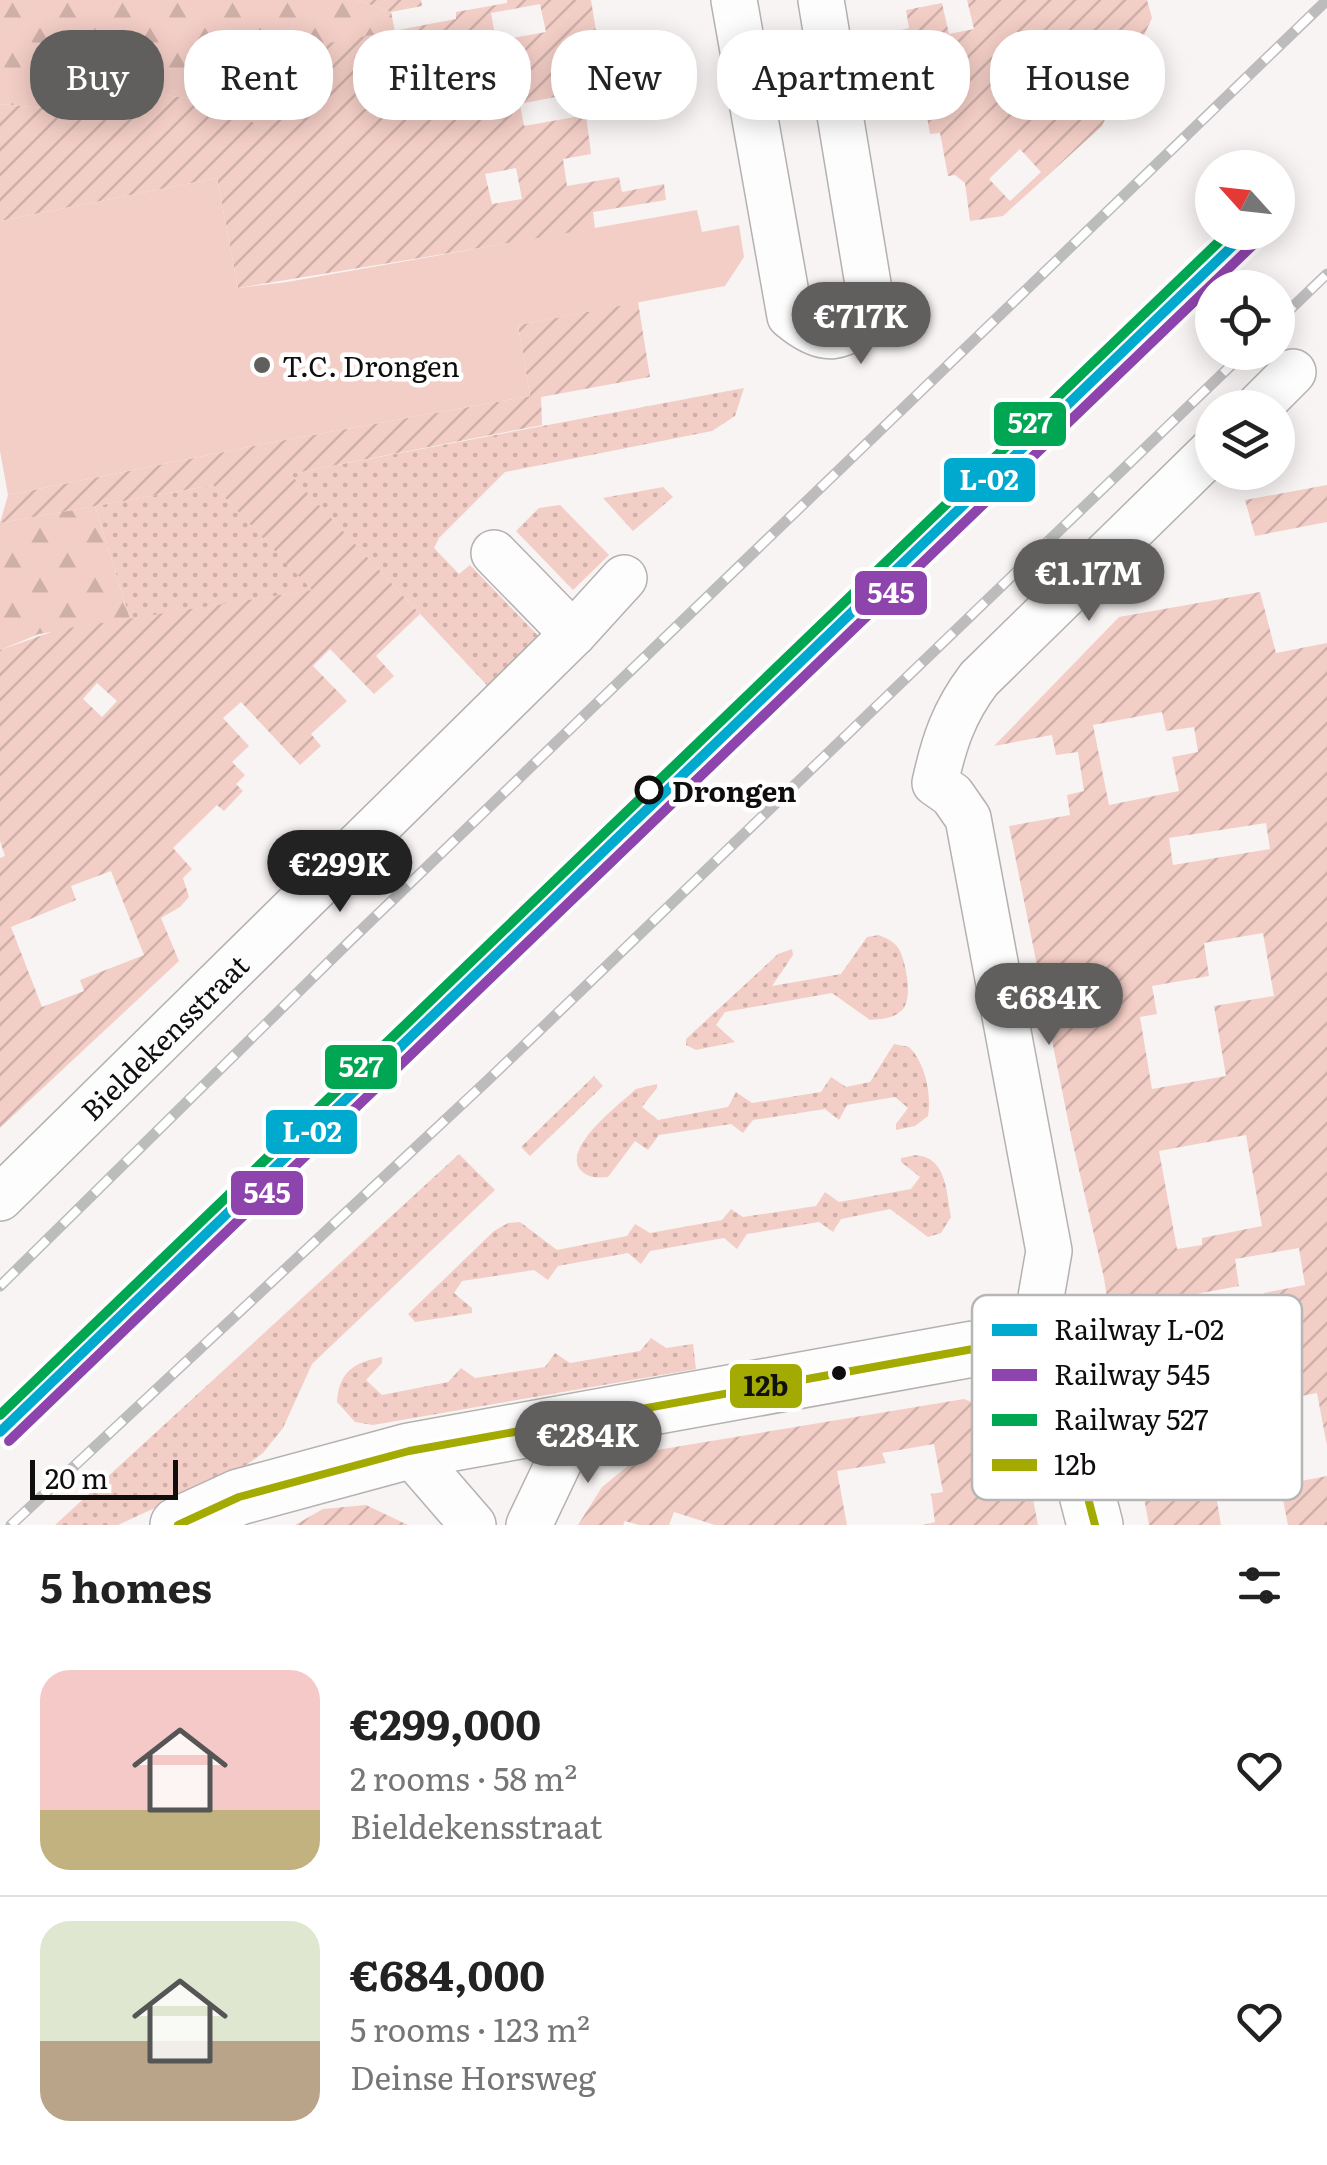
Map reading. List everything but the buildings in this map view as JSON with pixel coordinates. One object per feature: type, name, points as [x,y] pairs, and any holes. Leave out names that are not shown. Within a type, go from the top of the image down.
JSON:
[{"type":"street","points":[[734,0],[790,316],[811,334],[832,336],[854,330],[872,308],[821,0]]},
{"type":"street","points":[[1276,390],[1294,372]]},
{"type":"street","points":[[1041,1295],[1049,1251],[968,818],[952,796],[935,782],[944,738],[960,704],[979,679],[1195,467]]},
{"type":"street","points":[[494,552],[573,634]]},
{"type":"street","name":"Bieldekensstraat","points":[[0,1198],[573,634],[624,578]]},
{"type":"street","points":[[178,1525],[239,1497],[410,1451],[972,1348]]},
{"type":"street","points":[[530,1525],[580,1418]]},
{"type":"street","points":[[410,1451],[473,1525]]},
{"type":"street","points":[[1088,1500],[1094,1525]]},
{"type":"green space","points":[[0,0],[357,0],[391,12],[395,30],[353,30],[353,39],[333,43],[333,30],[184,30],[184,98],[164,95],[164,30],[30,30],[30,107],[0,104]]},
{"type":"green space","points":[[357,0],[421,0],[422,6],[391,12]]},
{"type":"green space","points":[[507,0],[591,0],[596,30],[551,30],[551,98],[531,102],[531,35],[546,32],[540,4],[491,13],[494,30],[398,30],[456,19],[456,12]]},
{"type":"green space","points":[[967,0],[1147,0],[1152,18],[1146,30],[990,30],[990,120],[1105,120],[1003,216],[970,221],[965,183],[955,175],[948,176],[940,133],[930,134],[928,120],[970,120],[969,30],[974,29]],"holes":[[[1020,149],[1041,172],[1010,201],[989,179]]]},
{"type":"green space","points":[[942,3],[948,30],[901,30],[909,28],[906,10]]},
{"type":"green space","points":[[353,39],[353,120],[523,120],[524,126],[587,120],[591,154],[563,159],[567,186],[619,177],[622,192],[664,184],[666,200],[593,212],[595,229],[238,288],[217,178],[0,221],[0,104],[30,107],[30,120],[164,120],[164,95],[184,98],[184,120],[250,120],[261,129],[276,120],[333,120],[333,42]],"holes":[[[516,168],[522,199],[492,204],[485,174]]]},
{"type":"green space","points":[[250,120],[276,120],[261,129]]},
{"type":"green space","name":"T.C. Drongen","points":[[217,178],[238,288],[697,210],[702,232],[739,225],[744,257],[725,286],[518,325],[530,396],[8,495],[0,451],[0,221]]},
{"type":"green space","points":[[638,302],[650,377],[541,397],[542,425],[290,474],[420,614],[376,656],[394,676],[374,694],[330,649],[313,666],[347,701],[311,734],[321,746],[300,765],[241,702],[223,718],[249,746],[232,762],[245,775],[236,784],[243,791],[224,811],[217,805],[173,848],[192,869],[183,878],[189,897],[161,918],[179,961],[0,1128],[0,858],[5,856],[0,841],[0,650],[57,630],[312,590],[213,485],[0,523],[8,495],[530,396],[518,325]],"holes":[[[97,683],[117,701],[102,717],[83,699]],[[111,871],[144,955],[80,980],[84,991],[42,1007],[11,927],[76,900],[71,886]]]},
{"type":"green space","points":[[744,388],[735,416],[712,431],[505,472],[439,538],[434,548],[459,574],[470,565],[548,646],[497,696],[289,474]]},
{"type":"green space","points":[[213,485],[313,590],[130,619],[95,506]]},
{"type":"green space","points":[[1327,485],[1327,522],[1255,536],[1245,500]]},
{"type":"green space","points":[[663,487],[673,497],[633,531],[603,498]]},
{"type":"green space","points":[[560,505],[609,555],[573,590],[516,531],[539,508]]},
{"type":"green space","points":[[95,506],[130,619],[39,634],[0,650],[0,523]]},
{"type":"green space","points":[[1260,592],[1276,653],[1327,643],[1327,1446],[1317,1393],[1302,1396],[1302,1295],[1264,1293],[1305,1285],[1299,1248],[1235,1259],[1239,1286],[1191,1295],[1107,1295],[1009,826],[1070,815],[1067,795],[1084,791],[1078,752],[1056,755],[1052,735],[994,746],[1119,617]],"holes":[[[1162,712],[1166,731],[1194,727],[1198,752],[1172,757],[1179,791],[1109,805],[1093,725]],[[1266,823],[1270,849],[1173,865],[1169,838]],[[1263,933],[1274,996],[1214,1006],[1226,1076],[1152,1089],[1140,1017],[1157,1014],[1152,986],[1209,976],[1204,943]],[[1246,1135],[1262,1226],[1202,1238],[1202,1245],[1177,1249],[1159,1151]]]},
{"type":"green space","points":[[879,935],[897,946],[904,963],[907,999],[898,1014],[870,1020],[832,993],[725,1012],[716,1025],[735,1042],[696,1050],[686,1045],[686,1039],[778,954],[792,949],[793,955],[772,986],[841,974],[867,937]]},
{"type":"green space","points":[[894,1044],[909,1047],[926,1079],[928,1116],[915,1126],[896,1130],[908,1108],[895,1097],[847,1105],[839,1120],[825,1109],[753,1120],[743,1133],[731,1124],[659,1135],[648,1150],[635,1141],[608,1177],[588,1176],[579,1168],[577,1159],[587,1137],[636,1089],[657,1084],[642,1107],[658,1120],[728,1107],[736,1092],[752,1103],[821,1092],[831,1077],[846,1087],[870,1082]]},
{"type":"green space","points":[[594,1076],[603,1086],[530,1156],[521,1147]]},
{"type":"green space","points":[[459,1154],[495,1190],[312,1364],[283,1428],[263,1453],[245,1466],[118,1525],[55,1525]]},
{"type":"green space","points":[[916,1155],[934,1162],[943,1177],[951,1217],[941,1233],[928,1237],[890,1209],[841,1219],[833,1232],[819,1222],[747,1234],[737,1249],[724,1238],[650,1251],[641,1264],[628,1253],[558,1266],[548,1280],[534,1270],[462,1281],[454,1293],[472,1308],[472,1313],[415,1322],[408,1314],[494,1231],[508,1223],[520,1222],[557,1250],[627,1236],[635,1224],[650,1233],[722,1220],[731,1209],[743,1217],[816,1206],[825,1192],[839,1202],[911,1189],[920,1177],[901,1158]]},
{"type":"green space","points":[[651,1338],[666,1348],[693,1344],[696,1369],[373,1425],[355,1422],[337,1402],[341,1383],[350,1370],[382,1357],[382,1363],[366,1380],[382,1395],[448,1382],[461,1368],[475,1378],[545,1367],[555,1353],[570,1363],[640,1351]]},
{"type":"green space","points":[[964,1399],[972,1402],[972,1500],[1033,1500],[1038,1525],[923,1525],[935,1522],[931,1494],[943,1492],[934,1444],[882,1453],[886,1463],[837,1471],[847,1525],[715,1525],[674,1512],[669,1525],[625,1521],[623,1525],[578,1525],[602,1487],[645,1452]]},
{"type":"green space","points":[[1327,1476],[1327,1525],[1288,1525],[1283,1500],[1302,1500],[1302,1481]]},
{"type":"green space","points":[[1144,1500],[1217,1500],[1221,1525],[1149,1525]]},
{"type":"green space","points":[[366,1505],[408,1525],[295,1525],[323,1509]]},
{"type":"railway","points":[[0,1286],[350,941],[1327,0]]},
{"type":"railway","points":[[1295,305],[1327,274]]},
{"type":"railway","points":[[11,1525],[488,1080],[1226,370]]},
{"type":"rail line","name":"527","points":[[0,1415],[1210,250]]},
{"type":"rail line","name":"L-02","points":[[0,1432],[1228,250]]},
{"type":"rail line","name":"545","points":[[9,1441],[1248,250]]},
{"type":"transit line","name":"12b","points":[[178,1525],[239,1497],[409,1451],[972,1349]]},
{"type":"transit line","name":"12b","points":[[1088,1500],[1095,1525]]},
{"type":"place","name":"T.C. Drongen","points":[[262,365]]},
{"type":"place","name":"Drongen","points":[[649,790]]}]
